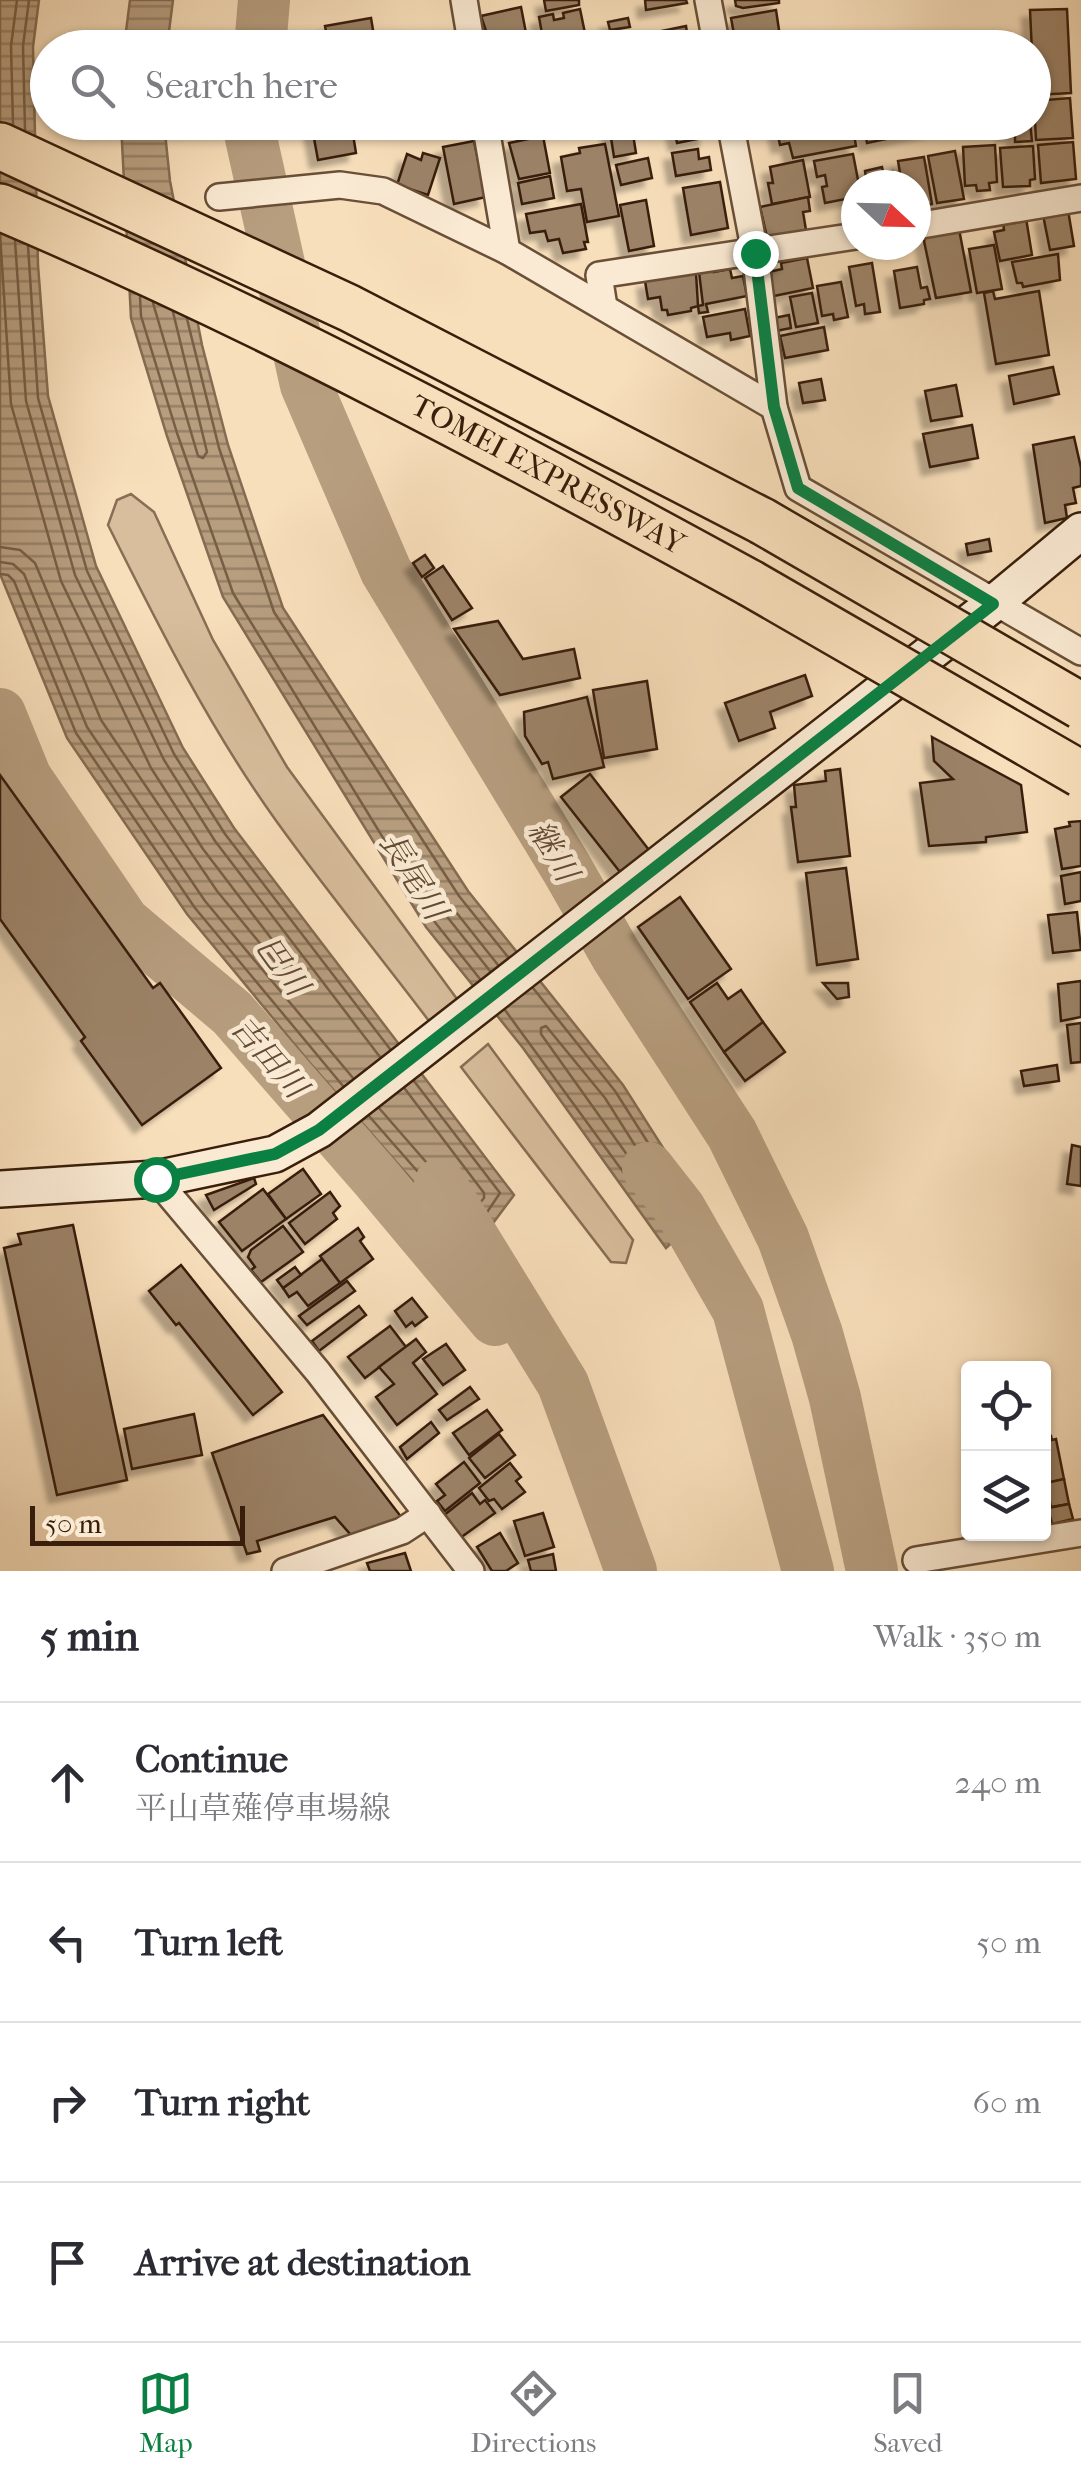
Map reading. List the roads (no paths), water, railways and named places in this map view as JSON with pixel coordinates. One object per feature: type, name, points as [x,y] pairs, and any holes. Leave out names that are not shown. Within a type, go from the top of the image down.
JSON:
[{"type":"highway","name":"TOMEI EXPRESSWAY","points":[[0,146],[349,308],[762,522],[1081,706]]},
{"type":"highway","name":"TOMEI EXPRESSWAY","points":[[0,207],[358,375],[550,473],[750,582],[1081,774]]},
{"type":"main road","points":[[0,1189],[156,1179],[275,1154],[319,1130],[993,604],[1081,531]]},
{"type":"street","points":[[464,0],[469,30]]},
{"type":"street","points":[[708,0],[713,30]]},
{"type":"street","points":[[488,140],[507,251]]},
{"type":"street","points":[[733,140],[755,253],[774,407],[798,488],[1081,652]]},
{"type":"street","points":[[219,197],[340,184],[382,191],[507,251],[774,407]]},
{"type":"street","points":[[931,223],[1081,198]]},
{"type":"street","points":[[604,307],[599,275],[841,239]]},
{"type":"street","points":[[156,1179],[318,1372],[471,1571]]},
{"type":"street","points":[[285,1571],[402,1531],[428,1514]]},
{"type":"street","points":[[916,1560],[1081,1533]]},
{"type":"water","points":[[0,0],[39,0],[35,30],[30,30],[30,140],[35,140],[38,265],[48,396],[96,566],[183,748],[234,828],[514,1195],[473,1250],[187,914],[67,738],[0,574]]},
{"type":"water","points":[[130,0],[173,0],[169,30],[126,30]]},
{"type":"water","points":[[122,140],[166,140],[202,345],[228,445],[283,608],[468,891],[623,1085],[704,1212],[666,1248],[523,1048],[426,927],[223,597],[131,318]]},
{"type":"waterway","name":"継川","points":[[262,30],[264,0]]},
{"type":"waterway","name":"継川","points":[[251,140],[306,385],[386,571],[616,955],[732,1134],[783,1238],[835,1398],[872,1571]]},
{"type":"waterway","name":"吉田川","points":[[0,714],[26,778],[124,922],[232,1013],[495,1320]]},
{"type":"waterway","name":"長尾川","points":[[648,1168],[680,1209],[738,1310],[808,1571]]},
{"type":"waterway","name":"巴川","points":[[440,1184],[563,1384],[631,1571]]}]
